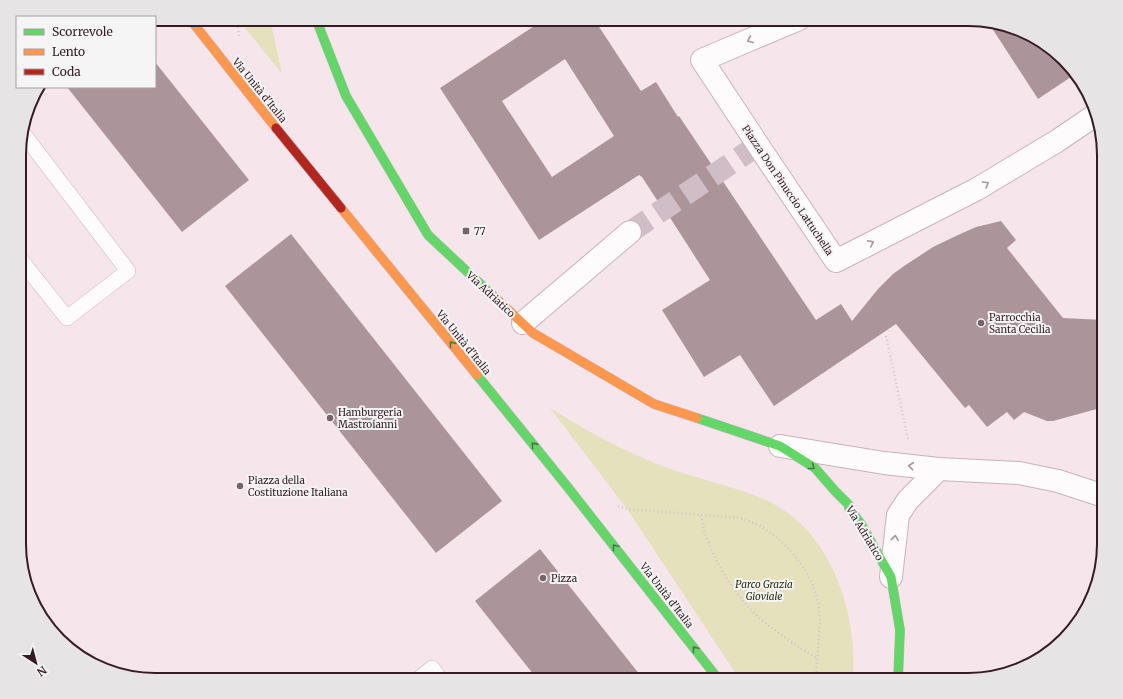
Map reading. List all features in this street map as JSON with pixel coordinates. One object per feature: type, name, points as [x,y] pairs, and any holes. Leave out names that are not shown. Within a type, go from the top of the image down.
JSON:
[{"type":"street","name":"Via Unità d'Italia","points":[[196,26],[566,485],[714,673]]},
{"type":"street","name":"Via Adriatico","points":[[319,26],[346,96],[428,235],[533,333],[654,404],[780,446],[884,463],[939,469],[1020,473],[1058,481],[1097,494]]},
{"type":"street","name":"Piazza Don Pinuccio Lattuchella","points":[[782,26],[702,60],[836,261],[977,189],[1057,141],[1091,118]]},
{"type":"street","points":[[523,323],[630,232]]},
{"type":"street","name":"Via Adriatico","points":[[780,446],[815,468],[848,505],[861,524],[891,577]]},
{"type":"street","name":"Via Adriatico","points":[[898,673],[900,630],[891,577],[898,515],[908,500],[939,469]]},
{"type":"lane","points":[[26,266],[67,318],[128,271],[27,139]]},
{"type":"lane","points":[[426,673],[432,668],[436,673]]},
{"type":"path","points":[[886,336],[908,439]]},
{"type":"path","points":[[613,504],[627,509],[740,518],[759,525],[775,536],[790,550],[802,565],[812,582],[818,602],[820,621],[817,673]]},
{"type":"path","points":[[701,515],[707,538],[719,565],[734,590],[754,612],[771,627],[818,659]]},
{"type":"green space","points":[[244,26],[272,26],[282,74]]},
{"type":"green space","name":"Parco Grazia Gioviale","points":[[550,408],[619,447],[675,471],[740,490],[766,500],[783,509],[798,521],[809,532],[820,547],[837,578],[843,594],[851,628],[853,673],[735,673],[627,509]]},
{"type":"building","points":[[534,26],[599,26],[641,91],[656,82],[678,117],[679,116],[816,320],[841,304],[852,321],[878,289],[893,274],[904,266],[933,247],[958,235],[976,227],[1001,221],[1016,240],[1007,248],[1063,318],[1097,320],[1097,409],[1053,421],[1047,421],[1024,412],[1014,420],[1007,412],[987,427],[969,405],[965,408],[896,324],[774,406],[740,355],[704,377],[662,310],[710,280],[667,213],[666,214],[642,177],[639,175],[539,240],[440,88]],"holes":[[[565,59],[614,136],[552,177],[502,101]]]},
{"type":"building","points":[[992,28],[1001,30],[1025,39],[1053,58],[1070,77],[1038,99]]},
{"type":"building","points":[[156,63],[249,180],[182,232],[68,88],[156,88]]},
{"type":"building","points":[[291,234],[502,501],[436,553],[225,286]]},
{"type":"building","points":[[540,549],[638,673],[532,673],[475,601]]},
{"type":"tunnel","points":[[630,232],[758,145]]},
{"type":"traffic: fast","points":[[319,26],[346,96],[428,235],[490,293]]},
{"type":"traffic: fast","points":[[477,375],[566,485],[714,673]]},
{"type":"traffic: fast","points":[[697,418],[780,446],[815,468],[849,505],[849,508],[861,524],[891,577],[900,630],[898,673]]},
{"type":"traffic: slow","points":[[196,26],[276,128]]},
{"type":"traffic: slow","points":[[341,208],[477,375]]},
{"type":"traffic: slow","points":[[490,293],[533,333],[654,404],[697,418]]},
{"type":"traffic: jam","points":[[276,128],[341,208]]},
{"type":"place","name":"77","points":[[466,231]]},
{"type":"place","name":"Parrocchia Santa Cecilia","points":[[981,323]]},
{"type":"place","name":"Hamburgeria Mastroianni","points":[[330,418]]},
{"type":"place","name":"Piazza della Costituzione Italiana","points":[[240,486]]},
{"type":"place","name":"Pizza","points":[[543,578]]}]
